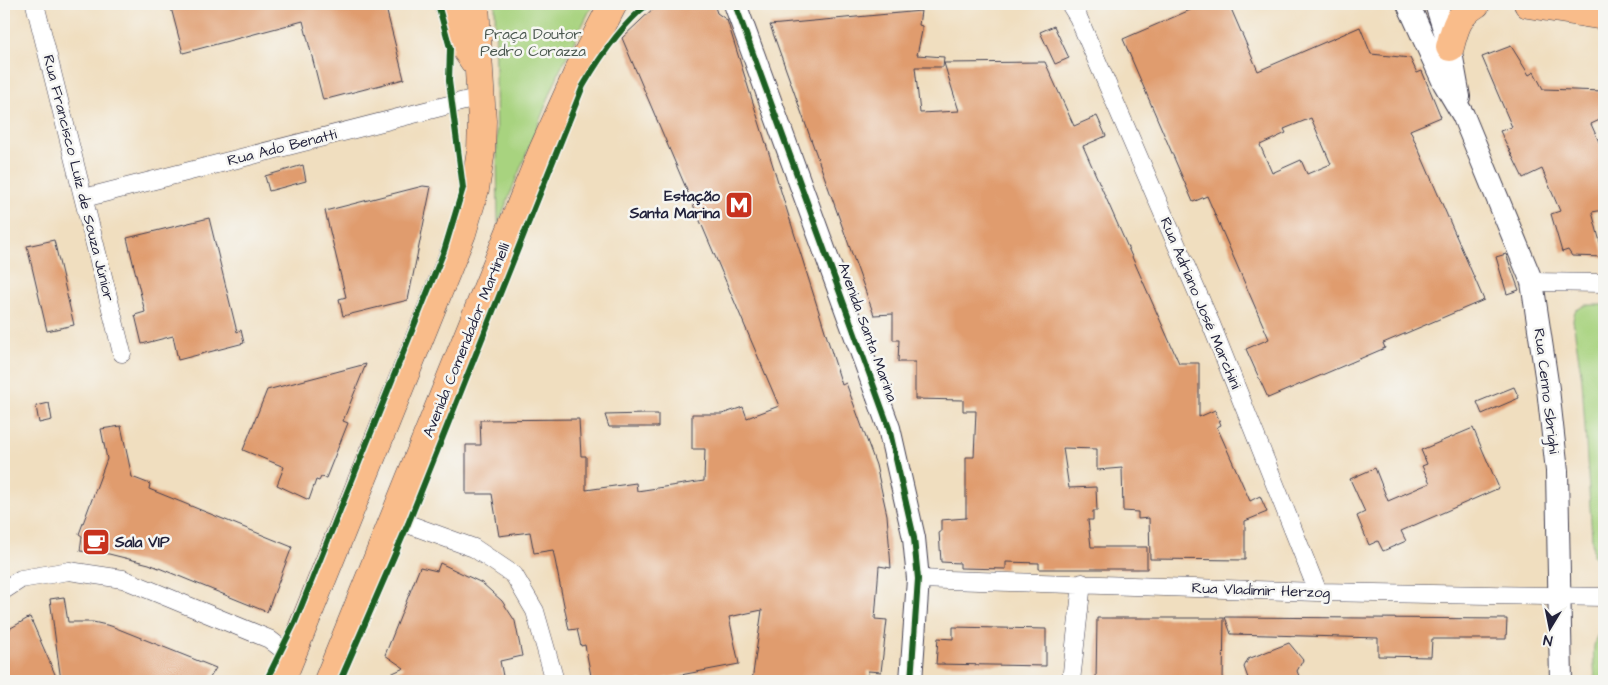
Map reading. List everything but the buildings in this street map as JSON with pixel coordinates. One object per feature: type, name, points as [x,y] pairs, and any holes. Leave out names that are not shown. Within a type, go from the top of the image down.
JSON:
[{"type":"main road","points":[[448,4],[463,45],[479,68]]},
{"type":"main road","points":[[281,681],[462,233],[475,188],[481,151],[476,4]]},
{"type":"main road","name":"Avenida Comendador Martinelli","points":[[328,681],[543,150],[578,72],[613,4]]},
{"type":"main road","points":[[578,72],[632,4]]},
{"type":"main road","points":[[1450,47],[1457,22],[1462,14],[1476,4]]},
{"type":"main road","points":[[1528,4],[1604,16]]},
{"type":"street","name":"Rua Francisco Luíz de Souza Júnior","points":[[35,4],[122,353]]},
{"type":"street","name":"Avenida Santa Marina","points":[[735,4],[889,428],[914,538],[918,579],[911,681]]},
{"type":"street","name":"Rua Cenno Sbrighi","points":[[1408,4],[1444,83],[1463,115],[1532,282],[1548,389],[1556,471],[1561,681]]},
{"type":"street","name":"Rua Cenno Sbrighi","points":[[1436,4],[1450,47],[1463,115]]},
{"type":"street","name":"Rua Adriano José Marchini","points":[[1074,8],[1212,324],[1318,592]]},
{"type":"street","name":"Rua Ado Benatti","points":[[84,198],[480,97]]},
{"type":"street","points":[[1532,282],[1604,283]]},
{"type":"street","points":[[394,519],[474,548],[514,575],[535,611],[555,681]]},
{"type":"street","points":[[4,590],[21,579],[69,571],[123,579],[269,640],[292,656]]},
{"type":"street","name":"Rua Vladimir Herzog","points":[[918,579],[1318,592],[1604,597]]},
{"type":"street","points":[[1071,681],[1082,583]]},
{"type":"green space","name":"Praça Doutor Pedro Corazza","points":[[495,4],[593,4],[560,70],[498,224]]},
{"type":"green space","points":[[1585,305],[1604,305],[1604,564],[1596,560],[1593,555],[1582,380],[1573,320],[1575,311]]},
{"type":"green space","points":[[1604,630],[1604,681],[1595,681],[1594,645],[1599,634]]},
{"type":"cycle path","points":[[266,681],[295,622],[444,251],[463,188],[449,81],[450,48],[438,4]]},
{"type":"cycle path","points":[[340,681],[408,524],[583,86],[620,32],[648,4]]},
{"type":"cycle path","points":[[735,4],[889,428],[914,538],[918,579],[911,681]]},
{"type":"place","name":"Estação Santa Marina","points":[[739,205]]},
{"type":"place","name":"Sala VIP","points":[[96,542]]}]
